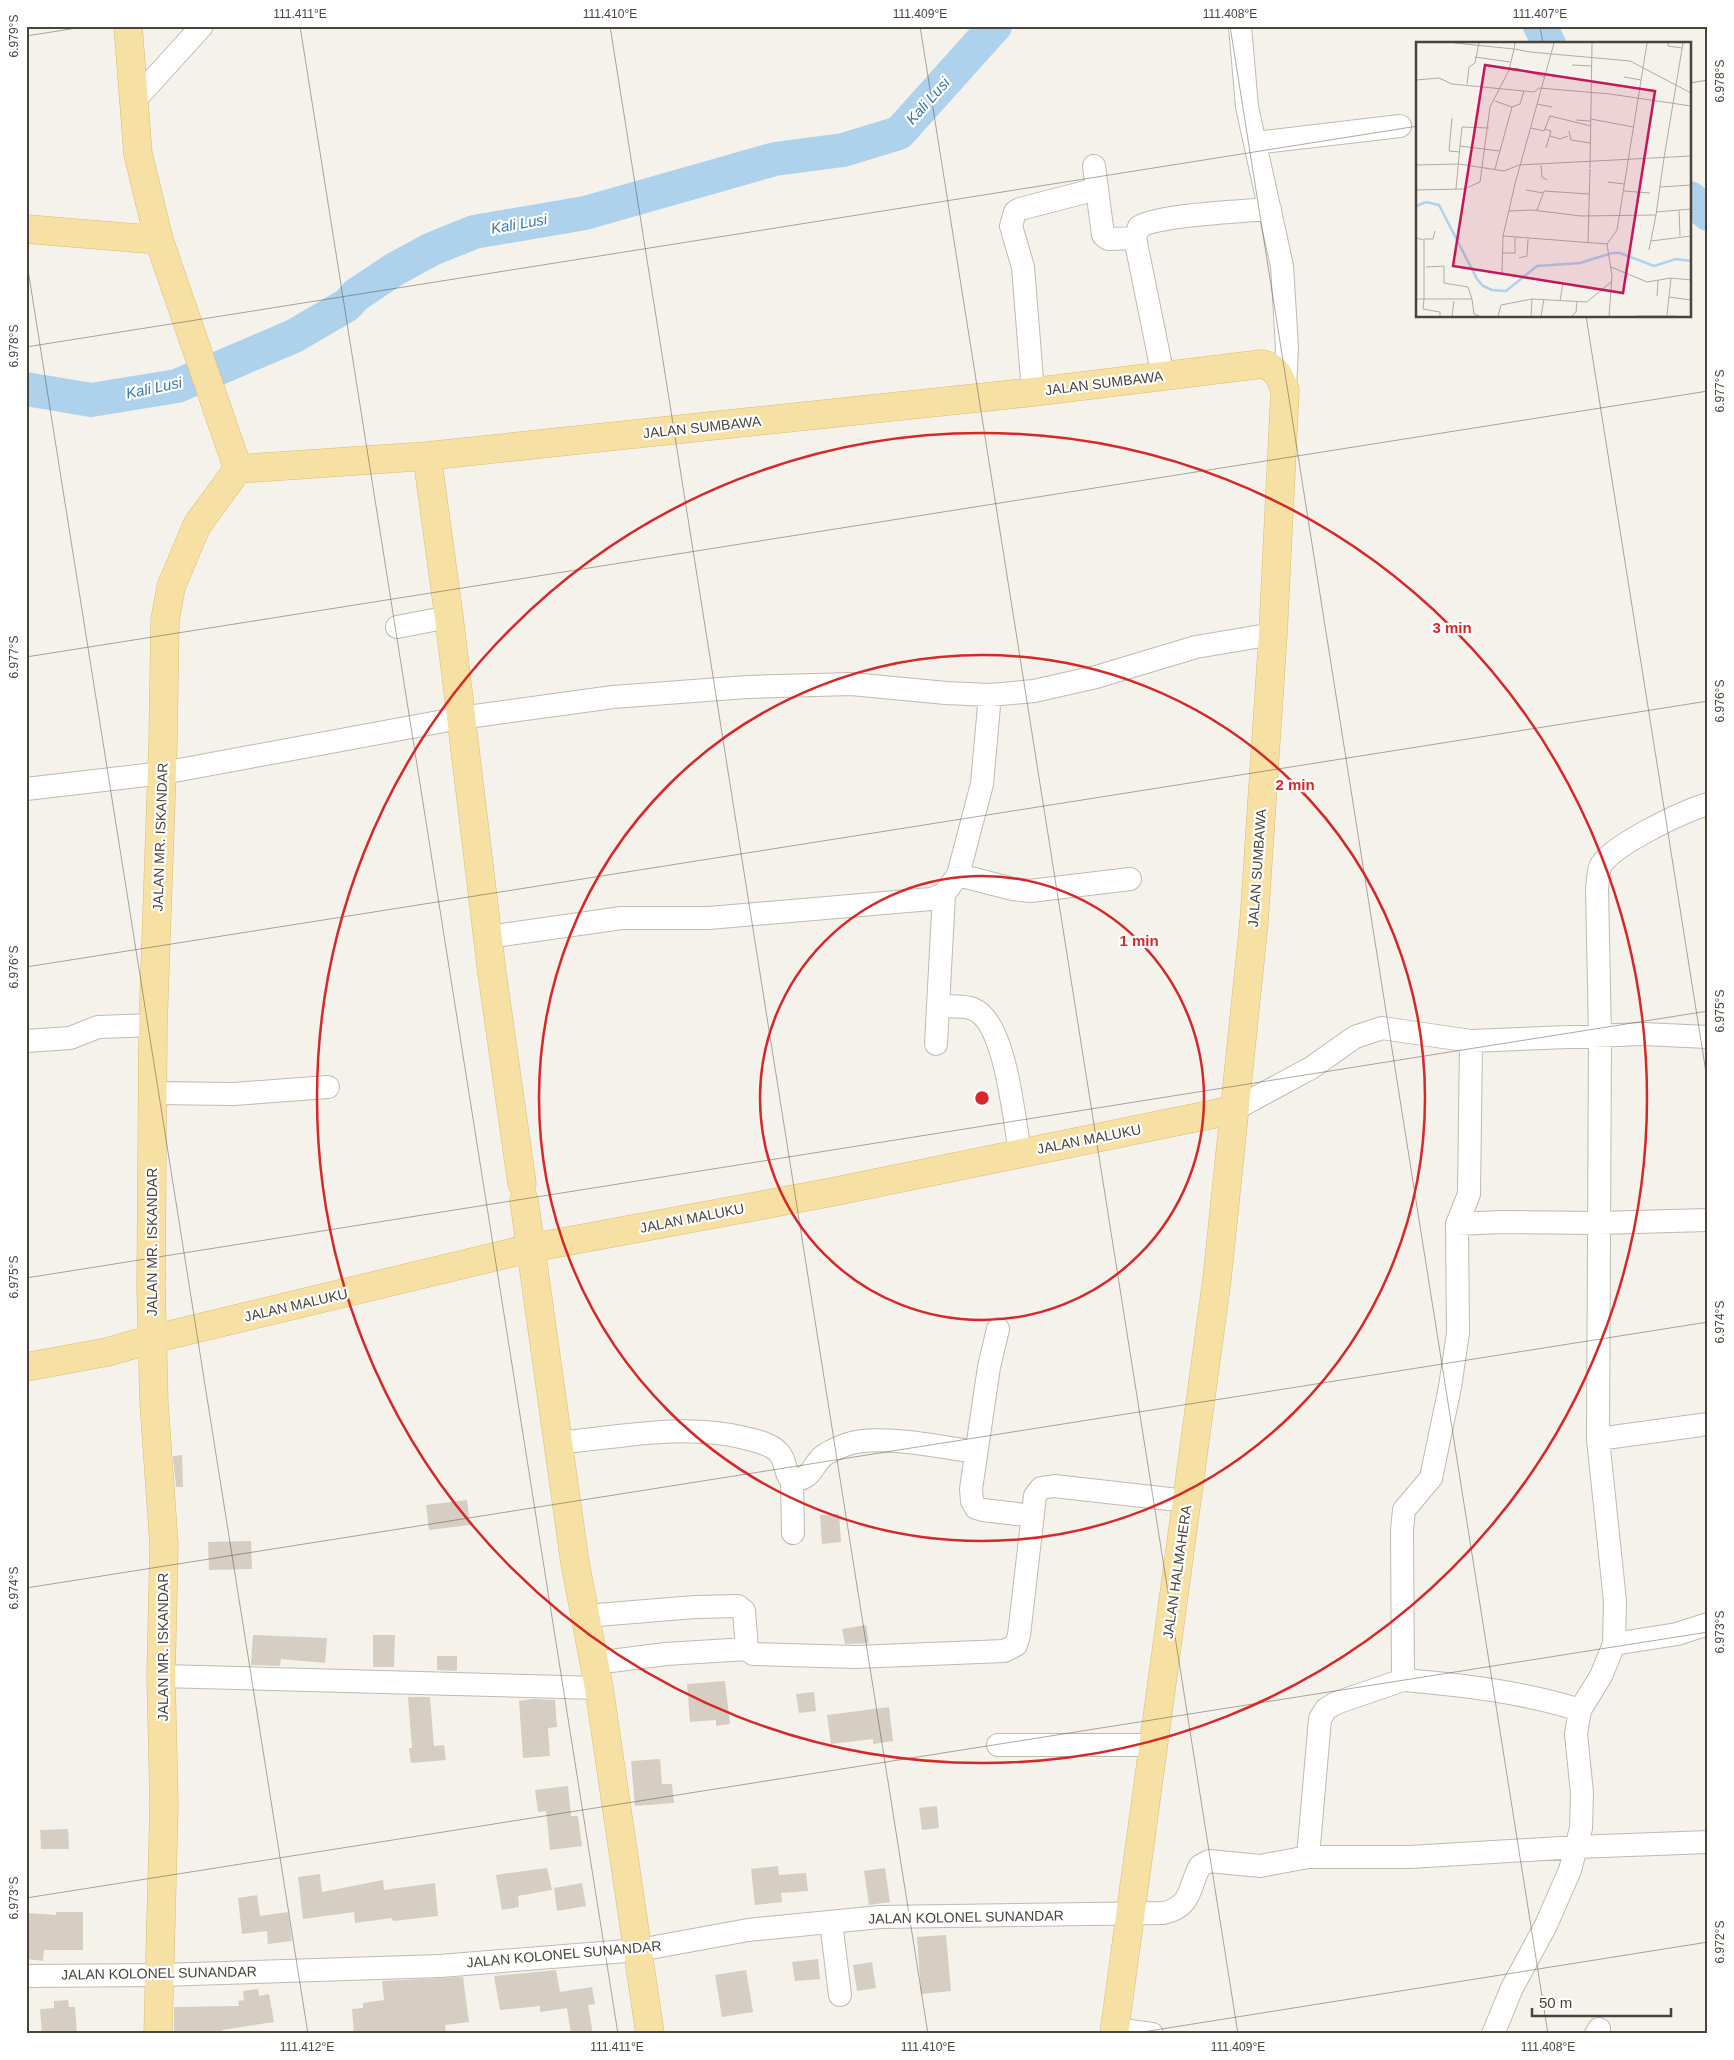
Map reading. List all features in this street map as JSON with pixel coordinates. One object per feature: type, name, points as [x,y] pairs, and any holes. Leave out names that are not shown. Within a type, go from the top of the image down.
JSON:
[{"type":"main road","points":[[128,26],[138,154],[161,250],[238,469]]},
{"type":"main road","points":[[26,229],[161,250]]},
{"type":"main road","name":"JALAN SUMBAWA","points":[[238,469],[427,456],[1033,392],[1262,364],[1277,371],[1285,390],[1273,634],[1254,922],[1234,1110]]},
{"type":"main road","points":[[427,456],[449,617],[488,937],[558,1443],[575,1563],[597,1676],[650,2034]]},
{"type":"main road","name":"JALAN MR. ISKANDAR","points":[[158,2034],[164,1805],[161,1676],[164,1545],[154,1403],[151,1288],[153,1025],[162,774],[165,620],[171,587],[197,525],[238,469]]},
{"type":"main road","name":"JALAN MALUKU","points":[[26,1367],[107,1352],[153,1339],[531,1248],[818,1195],[1020,1152],[1234,1110]]},
{"type":"main road","name":"JALAN HALMAHERA","points":[[1114,2031],[1216,1279],[1234,1110]]},
{"type":"street","points":[[134,101],[202,26]]},
{"type":"street","points":[[1240,26],[1247,107],[1282,266],[1287,347],[1285,390]]},
{"type":"street","points":[[1255,143],[1400,126]]},
{"type":"street","points":[[1094,166],[1103,235],[1108,239],[1135,238]]},
{"type":"street","points":[[1033,392],[1023,267],[1011,226],[1012,218],[1015,212],[1020,209],[1097,190]]},
{"type":"street","points":[[1163,376],[1135,238],[1139,227],[1151,222],[1193,216],[1270,209]]},
{"type":"street","points":[[397,627],[449,617]]},
{"type":"street","points":[[26,789],[162,774],[460,718],[613,697],[747,687],[851,684],[946,693],[990,694],[1034,691],[1096,677],[1196,647],[1273,634]]},
{"type":"street","points":[[488,937],[622,918],[709,918],[931,899],[944,894],[958,875],[982,784],[990,694]]},
{"type":"street","points":[[1493,2034],[1512,1988],[1546,1925],[1570,1870],[1581,1828],[1582,1793],[1576,1734],[1580,1710],[1601,1676],[1614,1644],[1615,1601],[1598,1439],[1600,1037],[1597,888],[1600,867],[1606,859],[1636,838],[1692,808],[1708,804]]},
{"type":"street","points":[[958,875],[1013,889],[1030,891],[1130,879]]},
{"type":"street","points":[[936,1044],[944,894]]},
{"type":"street","points":[[938,1006],[974,1010],[984,1017],[1005,1059],[1020,1152]]},
{"type":"street","points":[[26,1041],[70,1038],[98,1027],[153,1025]]},
{"type":"street","points":[[1234,1110],[1311,1068],[1355,1037],[1371,1030],[1382,1028],[1471,1041],[1643,1034],[1708,1037]]},
{"type":"street","points":[[1404,1680],[1402,1530],[1404,1510],[1431,1478],[1447,1404],[1458,1333],[1458,1224],[1468,1194],[1471,1041]]},
{"type":"street","points":[[152,1093],[234,1094],[328,1087]]},
{"type":"street","points":[[1458,1224],[1502,1222],[1598,1224],[1708,1220]]},
{"type":"street","points":[[998,1329],[989,1367],[976,1452],[971,1490],[972,1500],[976,1508],[1033,1516]]},
{"type":"street","points":[[1598,1439],[1708,1424]]},
{"type":"street","points":[[558,1443],[669,1432],[722,1432],[762,1442],[777,1450],[784,1461],[789,1478],[792,1481],[793,1533]]},
{"type":"street","points":[[792,1481],[807,1477],[821,1457],[854,1443],[870,1441],[903,1442],[976,1452]]},
{"type":"street","points":[[161,1676],[597,1676],[666,1654],[746,1650],[753,1654],[855,1656],[1004,1652],[1016,1645],[1019,1635],[1035,1496],[1041,1488],[1047,1486],[1187,1500]]},
{"type":"street","points":[[585,1616],[696,1607],[738,1606],[744,1611],[746,1650]]},
{"type":"street","points":[[1614,1644],[1676,1634],[1708,1624]]},
{"type":"street","points":[[1308,1857],[1320,1719],[1326,1709],[1336,1703],[1404,1680],[1471,1685],[1580,1710]]},
{"type":"street","points":[[998,1745],[1152,1745]]},
{"type":"street","name":"JALAN KOLONEL SUNANDAR","points":[[26,1976],[159,1975],[440,1966],[639,1950],[748,1930],[880,1917],[1164,1913],[1179,1907],[1191,1891],[1200,1866],[1209,1861],[1260,1866],[1308,1857],[1427,1856],[1577,1847],[1708,1842]]},
{"type":"street","points":[[831,1922],[840,1995]]},
{"type":"street","points":[[1114,2031],[1152,2034]]},
{"type":"building","points":[[182,1455],[183,1487],[176,1487],[173,1456]]},
{"type":"building","points":[[467,1500],[470,1525],[429,1530],[426,1505]]},
{"type":"building","points":[[839,1514],[841,1542],[822,1544],[820,1515]]},
{"type":"building","points":[[251,1541],[252,1569],[209,1570],[208,1542]]},
{"type":"building","points":[[866,1625],[869,1643],[845,1644],[842,1629]]},
{"type":"building","points":[[253,1635],[327,1638],[325,1663],[281,1659],[280,1666],[251,1665]]},
{"type":"building","points":[[373,1635],[395,1635],[394,1667],[373,1667]]},
{"type":"building","points":[[437,1656],[457,1656],[457,1671],[437,1670]]},
{"type":"building","points":[[725,1681],[730,1724],[716,1726],[716,1720],[690,1722],[687,1684]]},
{"type":"building","points":[[814,1692],[816,1711],[799,1713],[796,1694]]},
{"type":"building","points":[[408,1697],[430,1697],[434,1746],[444,1745],[446,1760],[411,1763],[409,1748],[412,1748]]},
{"type":"building","points":[[533,1699],[555,1700],[557,1727],[548,1728],[550,1756],[523,1758],[519,1701]]},
{"type":"building","points":[[889,1707],[893,1741],[873,1744],[873,1739],[831,1744],[827,1715]]},
{"type":"building","points":[[660,1759],[662,1784],[672,1784],[674,1803],[635,1806],[631,1761]]},
{"type":"building","points":[[568,1786],[571,1816],[578,1816],[582,1846],[550,1850],[546,1811],[538,1812],[535,1790]]},
{"type":"building","points":[[937,1806],[939,1828],[922,1830],[919,1808]]},
{"type":"building","points":[[68,1829],[69,1849],[41,1849],[40,1830]]},
{"type":"building","points":[[778,1866],[779,1875],[806,1873],[808,1891],[781,1893],[782,1902],[755,1905],[751,1869]]},
{"type":"building","points":[[547,1868],[552,1890],[518,1896],[519,1907],[502,1910],[496,1875]]},
{"type":"building","points":[[885,1868],[890,1902],[869,1905],[864,1871]]},
{"type":"building","points":[[320,1874],[322,1892],[383,1880],[384,1890],[435,1883],[438,1916],[393,1921],[392,1918],[355,1923],[354,1912],[303,1919],[298,1877]]},
{"type":"building","points":[[582,1883],[586,1906],[557,1911],[554,1888]]},
{"type":"building","points":[[257,1895],[260,1916],[288,1912],[292,1941],[268,1944],[267,1931],[242,1934],[238,1898]]},
{"type":"building","points":[[56,1912],[83,1912],[83,1950],[44,1950],[43,1961],[26,1959],[28,1913],[56,1915]]},
{"type":"building","points":[[946,1935],[951,1991],[921,1994],[917,1937]]},
{"type":"building","points":[[818,1959],[820,1979],[795,1981],[792,1962]]},
{"type":"building","points":[[872,1962],[876,1988],[857,1991],[853,1965]]},
{"type":"building","points":[[556,1970],[560,1992],[592,1987],[595,2004],[588,2005],[593,2034],[571,2034],[567,2008],[540,2012],[540,2006],[500,2010],[494,1976]]},
{"type":"building","points":[[746,1970],[753,2012],[722,2017],[715,1975]]},
{"type":"building","points":[[463,1977],[469,2022],[445,2025],[446,2034],[354,2034],[352,2009],[363,2008],[363,2003],[384,2000],[382,1981]]},
{"type":"building","points":[[258,1989],[259,1996],[269,1994],[274,2022],[222,2030],[222,2033],[174,2033],[174,2007],[239,2006],[238,2001],[244,2000],[243,1991]]},
{"type":"building","points":[[68,2000],[69,2007],[75,2007],[77,2034],[42,2034],[40,2009],[54,2008],[54,2001]]},
{"type":"waterway","name":"Kali Lusi","points":[[26,389],[91,400],[177,386],[294,336],[347,305],[356,295],[395,269],[432,249],[474,232],[585,213],[775,159],[843,150],[899,133],[995,26]]},
{"type":"waterway","name":"Kali Lusi","points":[[1540,26],[1548,42]]},
{"type":"waterway","name":"Kali Lusi","points":[[1692,200],[1708,214]]}]
